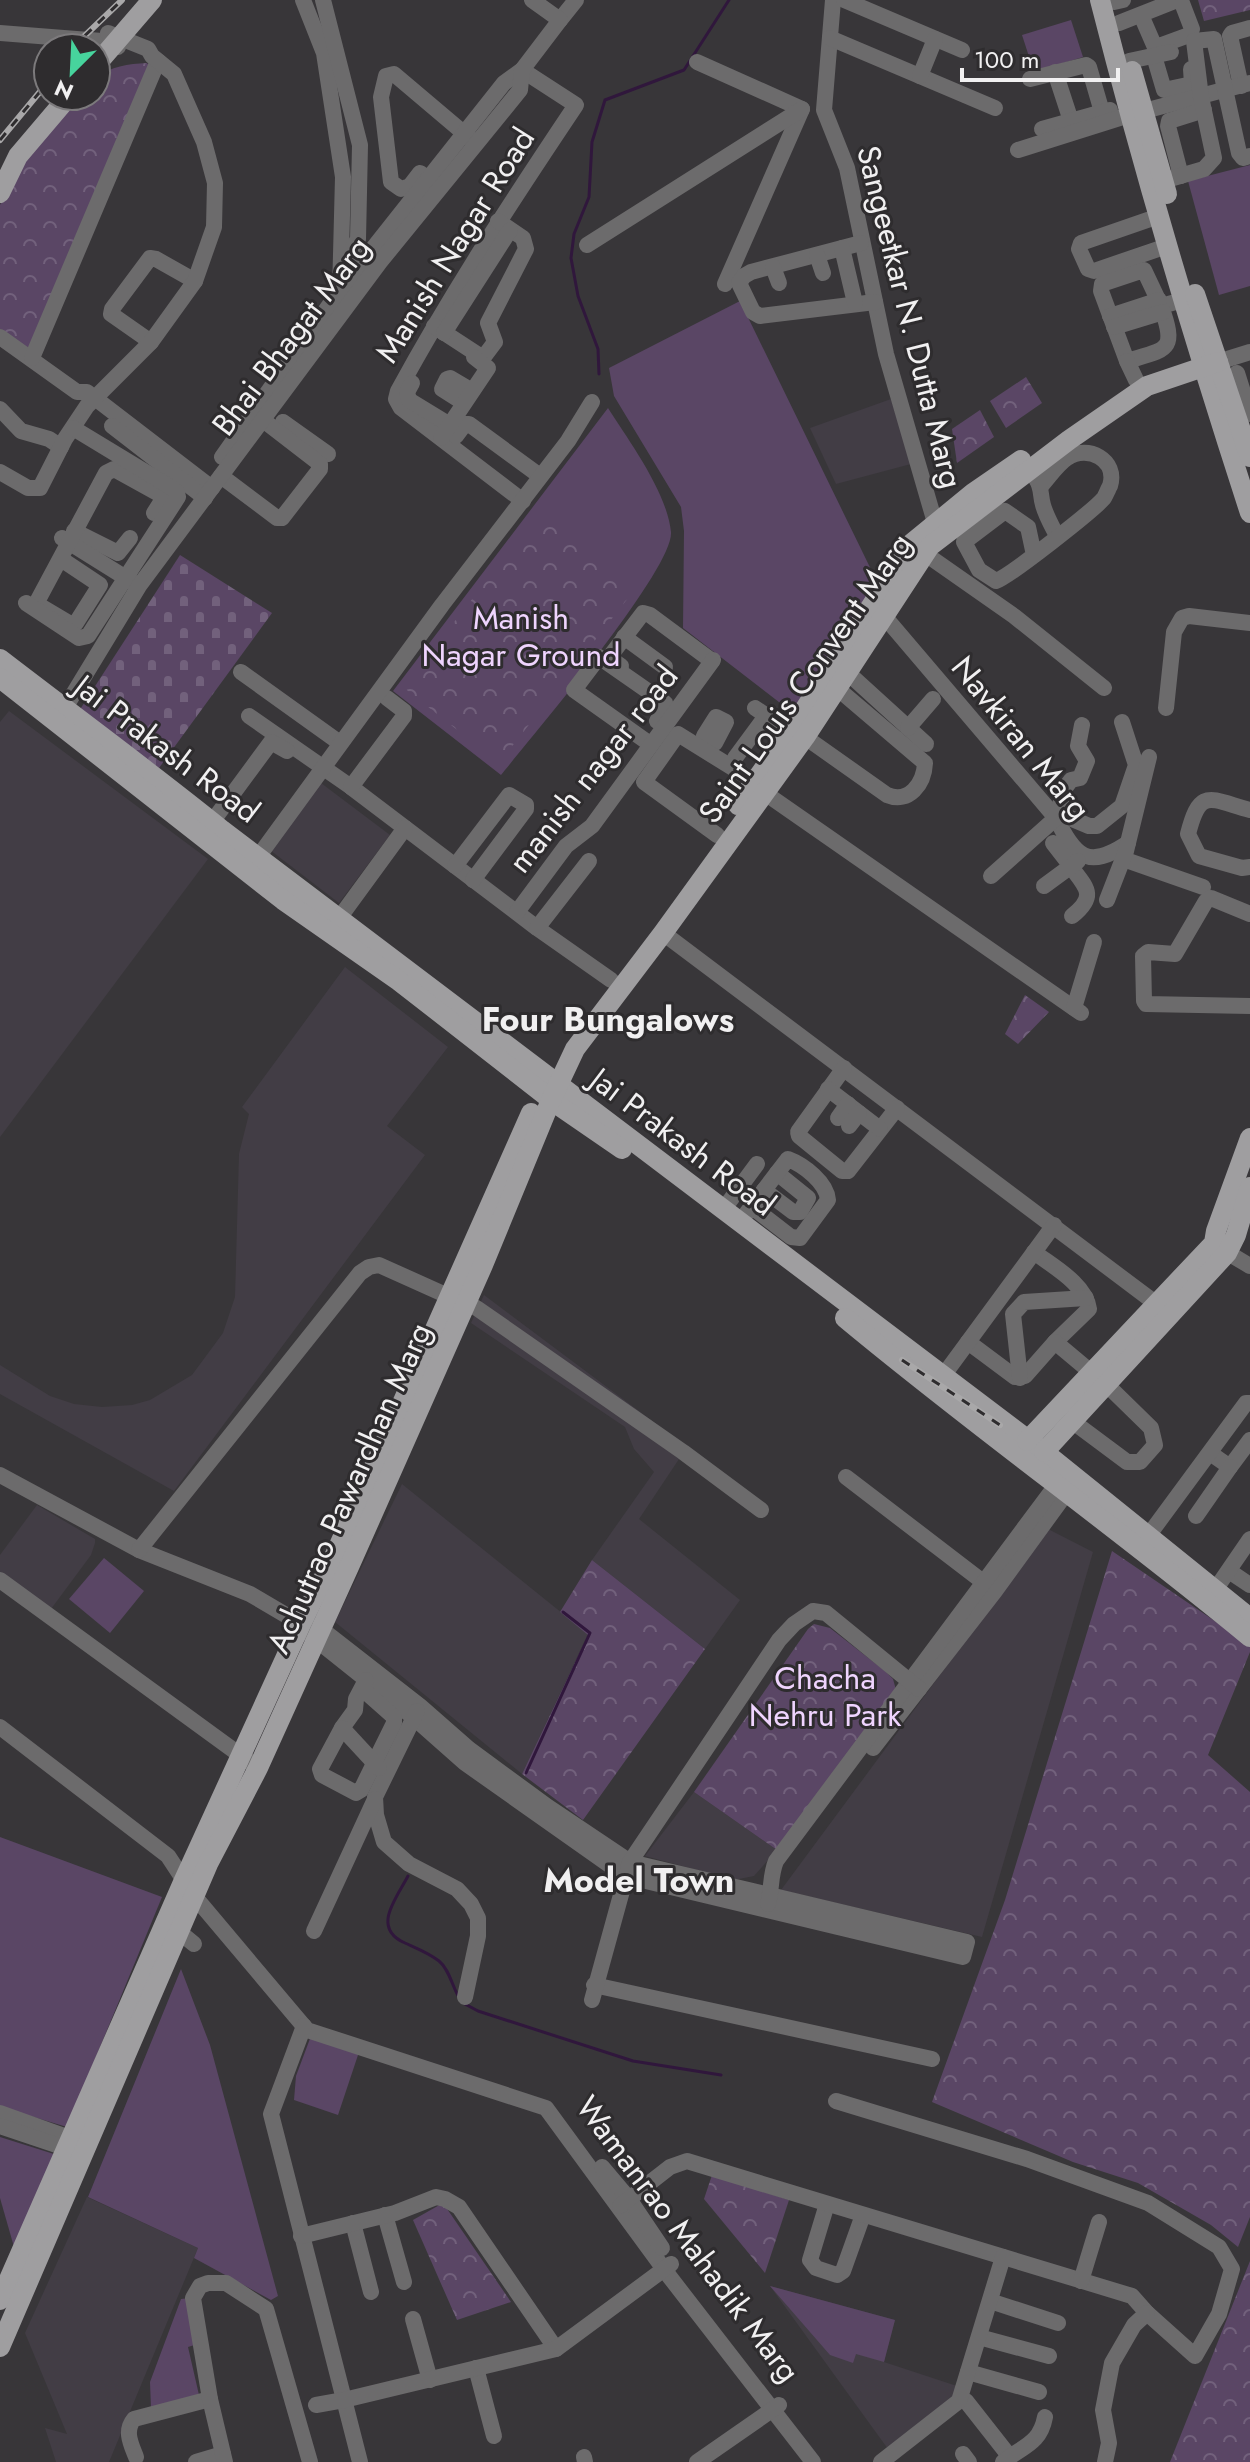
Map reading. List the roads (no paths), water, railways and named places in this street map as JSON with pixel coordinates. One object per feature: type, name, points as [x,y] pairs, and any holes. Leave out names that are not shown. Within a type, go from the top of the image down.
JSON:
[{"type":"main road","points":[[112,35],[137,0]]},
{"type":"main road","points":[[112,37],[152,0]]},
{"type":"main road","points":[[1112,0],[1129,61],[1133,111],[1172,178],[1220,365],[1250,513]]},
{"type":"main road","points":[[1112,0],[1133,111],[1183,300],[1220,365],[1248,445]]},
{"type":"main road","points":[[0,166],[8,149],[40,112]]},
{"type":"main road","points":[[0,193],[18,156],[55,112]]},
{"type":"main road","name":"Saint Louis Convent Marg","points":[[549,1088],[564,1044],[717,835],[843,681],[937,530],[1059,431],[1121,388],[1136,380],[1220,365]]},
{"type":"main road","name":"Saint Louis Convent Marg","points":[[797,735],[912,543],[1001,502],[1035,478],[1069,440],[1147,386],[1220,365]]},
{"type":"main road","name":"Jai Prakash Road","points":[[0,659],[57,713],[283,900],[549,1088],[738,1213],[920,1370],[1056,1496],[1250,1637]]},
{"type":"main road","name":"Jai Prakash Road","points":[[0,678],[57,713],[105,737],[212,822],[340,917],[649,1167],[920,1370],[943,1376],[1250,1618]]},
{"type":"main road","name":"Saint Louis Convent Marg","points":[[549,1088],[663,933],[758,784]]},
{"type":"main road","name":"Achutrao Pawardhan Marg","points":[[77,2146],[180,1933],[189,1889],[208,1864],[250,1762],[312,1631],[549,1088]]},
{"type":"main road","points":[[1220,1248],[1216,1231],[1250,1138]]},
{"type":"main road","points":[[1036,1447],[1245,1221],[1250,1187]]},
{"type":"main road","points":[[1036,1447],[1072,1421],[1099,1378]]},
{"type":"main road","points":[[0,2300],[77,2146]]},
{"type":"main road","points":[[2,2339],[77,2146]]},
{"type":"street","points":[[303,0],[324,53],[343,177],[340,317]]},
{"type":"street","points":[[323,0],[360,145],[358,239],[341,268]]},
{"type":"street","points":[[532,0],[560,20]]},
{"type":"street","name":"Bhai Bhagat Marg","points":[[133,582],[237,446],[299,383],[312,354],[340,317],[379,252],[471,139],[520,90],[522,70],[576,0]]},
{"type":"street","points":[[697,62],[802,109],[824,110],[833,0]]},
{"type":"street","points":[[844,0],[962,50]]},
{"type":"street","points":[[1119,23],[1141,15]]},
{"type":"street","points":[[1250,28],[1231,33],[1230,36],[1241,80],[1239,153],[1243,158],[1250,156]]},
{"type":"street","points":[[0,33],[32,35]]},
{"type":"street","points":[[830,38],[995,108]]},
{"type":"street","points":[[920,76],[935,39]]},
{"type":"street","points":[[1241,80],[1202,103],[1169,121],[1172,178],[1204,169],[1214,158],[1202,103],[1194,41],[1214,39],[1241,80]]},
{"type":"street","points":[[0,472],[28,488],[38,490],[86,399],[151,342],[195,281],[214,227],[215,183],[204,142],[174,74],[148,49],[112,42]]},
{"type":"street","points":[[1042,129],[1073,126],[1133,111],[1174,96],[1193,83],[1183,49],[1129,61]]},
{"type":"street","points":[[1154,56],[1163,88],[1174,96],[1202,103]]},
{"type":"street","points":[[32,358],[60,310],[155,59]]},
{"type":"street","points":[[1030,79],[1088,66],[1102,112]]},
{"type":"street","name":"Manish Nagar Road","points":[[522,70],[576,105],[398,391],[396,399],[401,408],[449,433],[523,501]]},
{"type":"street","points":[[1055,72],[1073,126]]},
{"type":"street","points":[[237,446],[340,290],[379,252],[428,180],[471,139],[394,74],[386,76],[381,97],[391,182],[401,189],[410,186],[420,173],[428,180]]},
{"type":"street","points":[[587,245],[802,109]]},
{"type":"street","points":[[725,284],[802,109]]},
{"type":"street","name":"Sangeetkar N. Dutta Marg","points":[[824,110],[847,168],[886,354],[937,530]]},
{"type":"street","points":[[1018,150],[1102,112],[1133,111]]},
{"type":"street","points":[[1159,216],[1081,243],[1079,249],[1088,269],[1094,271],[1167,246]]},
{"type":"street","points":[[437,332],[485,357],[496,339],[488,323],[526,249],[523,238],[504,225]]},
{"type":"street","points":[[1129,226],[1140,255]]},
{"type":"street","points":[[861,243],[817,255],[776,275],[751,272],[739,283],[753,312],[760,316],[875,302]]},
{"type":"street","points":[[842,248],[855,303]]},
{"type":"street","points":[[817,255],[823,273]]},
{"type":"street","points":[[151,342],[111,314],[112,309],[150,258],[195,281]]},
{"type":"street","points":[[1127,361],[1162,351],[1167,346],[1169,335],[1147,271],[1141,270],[1102,284],[1101,291],[1127,361],[1136,380]]},
{"type":"street","points":[[1112,321],[1183,300]]},
{"type":"street","points":[[437,332],[488,366],[449,433]]},
{"type":"street","points":[[0,337],[208,487],[282,518],[320,469],[320,464],[269,416]]},
{"type":"street","points":[[1250,352],[1220,365],[1250,414]]},
{"type":"street","points":[[258,857],[318,767],[340,743],[523,501],[568,441],[592,402]]},
{"type":"street","points":[[0,409],[21,431],[49,439],[61,447]]},
{"type":"street","points":[[269,416],[328,454]]},
{"type":"street","points":[[449,433],[469,424],[540,476]]},
{"type":"street","points":[[57,713],[133,582],[175,502],[177,492],[73,428]]},
{"type":"street","points":[[1034,555],[1028,527],[1001,502],[964,542],[979,570],[996,581],[1003,579],[1034,555],[1057,536],[1104,497],[1111,484],[1109,467],[1089,452],[1076,454],[1035,478],[1057,536]]},
{"type":"street","points":[[61,559],[68,537],[110,470],[161,495],[161,502],[154,513]]},
{"type":"street","points":[[68,537],[133,582]]},
{"type":"street","points":[[68,537],[118,553],[130,538]]},
{"type":"street","points":[[924,553],[1014,616],[1104,688]]},
{"type":"street","points":[[26,603],[83,638],[133,582]]},
{"type":"street","name":"manish nagar road","points":[[517,912],[566,846],[592,826],[647,742],[679,706],[712,661],[648,613],[640,614],[624,637]]},
{"type":"street","name":"Navkiran Marg","points":[[884,616],[1057,816],[1075,859],[1101,858],[1125,851]]},
{"type":"street","points":[[1166,708],[1174,632],[1182,618],[1189,616],[1250,623]]},
{"type":"street","points":[[665,667],[624,637],[611,655],[611,659],[679,706]]},
{"type":"street","points":[[598,657],[666,704],[647,742],[574,691],[598,657]]},
{"type":"street","points":[[241,672],[340,743]]},
{"type":"street","points":[[735,758],[761,712],[887,795],[896,799],[909,795],[921,783],[925,763],[843,681]]},
{"type":"street","points":[[843,681],[926,744]]},
{"type":"street","points":[[268,692],[251,715],[318,767]]},
{"type":"street","points":[[351,787],[404,716],[404,711],[387,698]]},
{"type":"street","points":[[908,728],[933,699]]},
{"type":"street","points":[[685,722],[735,758],[758,784]]},
{"type":"street","points":[[1057,816],[1097,826],[1122,806],[1136,765],[1122,722]]},
{"type":"street","points":[[991,876],[1057,816],[1065,788],[1071,780],[1080,778],[1087,761],[1078,746],[1082,725]]},
{"type":"street","points":[[717,835],[646,786],[645,777],[674,736],[680,734],[758,784],[1078,1011],[1094,942]]},
{"type":"street","points":[[212,822],[271,742],[318,767]]},
{"type":"street","points":[[1107,900],[1125,851],[1149,757]]},
{"type":"street","name":"manish nagar road","points":[[318,767],[458,862],[537,928],[611,980]]},
{"type":"street","points":[[458,862],[509,795],[526,805],[476,876]]},
{"type":"street","points":[[1250,810],[1206,800],[1194,810],[1188,834],[1199,856],[1242,868],[1250,867]]},
{"type":"street","points":[[340,917],[405,828]]},
{"type":"street","points":[[1053,843],[1075,859],[1088,897],[1084,906],[1072,916]]},
{"type":"street","points":[[1125,851],[1203,887]]},
{"type":"street","points":[[1044,883],[1075,859]]},
{"type":"street","points":[[537,928],[589,861]]},
{"type":"street","points":[[1250,914],[1211,898],[1206,901],[1175,954],[1145,953],[1144,1001],[1146,1004],[1204,1002],[1250,1006]]},
{"type":"street","points":[[663,933],[1164,1309]]},
{"type":"street","points":[[844,1068],[798,1132],[842,1171],[848,1171],[897,1108]]},
{"type":"street","points":[[828,1089],[848,1115],[880,1129]]},
{"type":"street","points":[[787,1160],[792,1160],[828,1192],[828,1200],[800,1238],[791,1237],[738,1213],[764,1190],[787,1160]]},
{"type":"street","points":[[738,1213],[757,1164]]},
{"type":"street","points":[[764,1190],[793,1212],[800,1212],[808,1198],[777,1173]]},
{"type":"street","points":[[943,1376],[1054,1225]]},
{"type":"street","points":[[1220,1248],[1250,1266]]},
{"type":"street","points":[[968,1342],[1020,1378],[1089,1309],[1083,1291],[1034,1252]]},
{"type":"street","points":[[139,1550],[360,1273],[379,1265],[456,1298],[683,1452],[761,1510]]},
{"type":"street","points":[[1020,1378],[1013,1314],[1024,1302],[1086,1298]]},
{"type":"street","points":[[1055,1342],[1099,1378],[1151,1428],[1155,1445],[1140,1462],[1127,1462],[1072,1421]]},
{"type":"street","points":[[1148,1536],[1246,1403],[1250,1403]]},
{"type":"street","points":[[1196,1516],[1250,1440]]},
{"type":"street","points":[[1210,1453],[1230,1467]]},
{"type":"street","points":[[1,1477],[139,1550],[250,1594],[312,1631],[628,1869],[770,1897],[967,1942],[963,1957],[770,1897]]},
{"type":"street","points":[[846,1477],[989,1587]]},
{"type":"street","points":[[770,1897],[771,1874],[776,1861],[1056,1496]]},
{"type":"street","points":[[1215,1590],[1250,1539]]},
{"type":"street","points":[[1229,1571],[1250,1585]]},
{"type":"street","points":[[0,1580],[250,1762]]},
{"type":"street","points":[[914,1685],[826,1613],[813,1611],[794,1624],[779,1640],[628,1869],[593,1992],[932,2059]]},
{"type":"street","points":[[312,1631],[364,1684],[394,1717],[394,1723],[361,1790],[356,1793],[322,1775],[320,1769],[355,1710],[364,1684]]},
{"type":"street","points":[[364,1684],[417,1712]]},
{"type":"street","points":[[314,1931],[417,1712]]},
{"type":"street","points":[[0,1727],[168,1856],[189,1889],[304,2026],[271,2114],[360,2462]]},
{"type":"street","points":[[342,1728],[385,1776]]},
{"type":"street","points":[[375,1797],[376,1815],[384,1842],[409,1864],[457,1889],[471,1904],[478,1918],[478,1936],[465,1997]]},
{"type":"street","name":"Wamanrao Mahadik Marg","points":[[304,2026],[548,2101],[813,2462]]},
{"type":"street","points":[[624,2203],[670,2167],[687,2161],[1132,2296],[1195,2356],[1219,2314],[1232,2269],[1219,2247],[1148,2203],[1027,2159],[836,2101]]},
{"type":"street","points":[[0,2113],[77,2146]]},
{"type":"street","points":[[0,2126],[77,2146]]},
{"type":"street","points":[[301,2236],[385,2215],[436,2197],[453,2203],[459,2207],[556,2349]]},
{"type":"street","points":[[827,2204],[810,2260],[816,2268],[837,2275],[843,2271],[863,2215]]},
{"type":"street","points":[[385,2215],[404,2282]]},
{"type":"street","points":[[1081,2281],[1099,2222]]},
{"type":"street","points":[[353,2223],[371,2292]]},
{"type":"street","points":[[881,2462],[960,2399],[1003,2257]]},
{"type":"street","points":[[316,2405],[556,2349],[668,2266]]},
{"type":"street","points":[[196,2462],[224,2458],[210,2399],[193,2298],[200,2286],[219,2281],[266,2309],[310,2462]]},
{"type":"street","points":[[990,2301],[1058,2323]]},
{"type":"street","points":[[1105,2462],[1109,2443],[1103,2410],[1112,2363],[1134,2325],[1147,2313]]},
{"type":"street","points":[[413,2319],[430,2380]]},
{"type":"street","points":[[979,2337],[1049,2356]]},
{"type":"street","points":[[476,2368],[494,2436]]},
{"type":"street","points":[[968,2372],[1039,2392]]},
{"type":"street","points":[[136,2457],[128,2436],[134,2419],[210,2399]]},
{"type":"street","points":[[960,2399],[966,2401],[1006,2459],[1035,2441],[1042,2432],[1045,2417]]},
{"type":"street","points":[[697,2462],[775,2407]]},
{"type":"street","name":"Wamanrao Mahadik Marg","points":[[775,2407],[822,2462]]},
{"type":"waterway","points":[[599,374],[598,349],[578,296],[571,258],[574,234],[589,197],[592,142],[605,100],[684,70],[729,0]]},
{"type":"waterway","points":[[526,1773],[590,1633],[563,1612]]},
{"type":"waterway","points":[[408,1876],[389,1912],[389,1929],[395,1937],[439,1961],[460,1999]]},
{"type":"waterway","points":[[465,2004],[478,2011],[633,2061],[721,2075]]},
{"type":"railway","points":[[89,32],[122,0]]},
{"type":"railway","points":[[0,140],[32,101]]},
{"type":"railway","points":[[902,1360],[1000,1425]]},
{"type":"district","name":"Four Bungalows","points":[[608,1019]]},
{"type":"district","name":"Model Town","points":[[639,1880]]},
{"type":"park label","name":"Manish Nagar Ground","points":[[521,636]]},
{"type":"park label","name":"Chacha Nehru Park","points":[[825,1696]]}]
